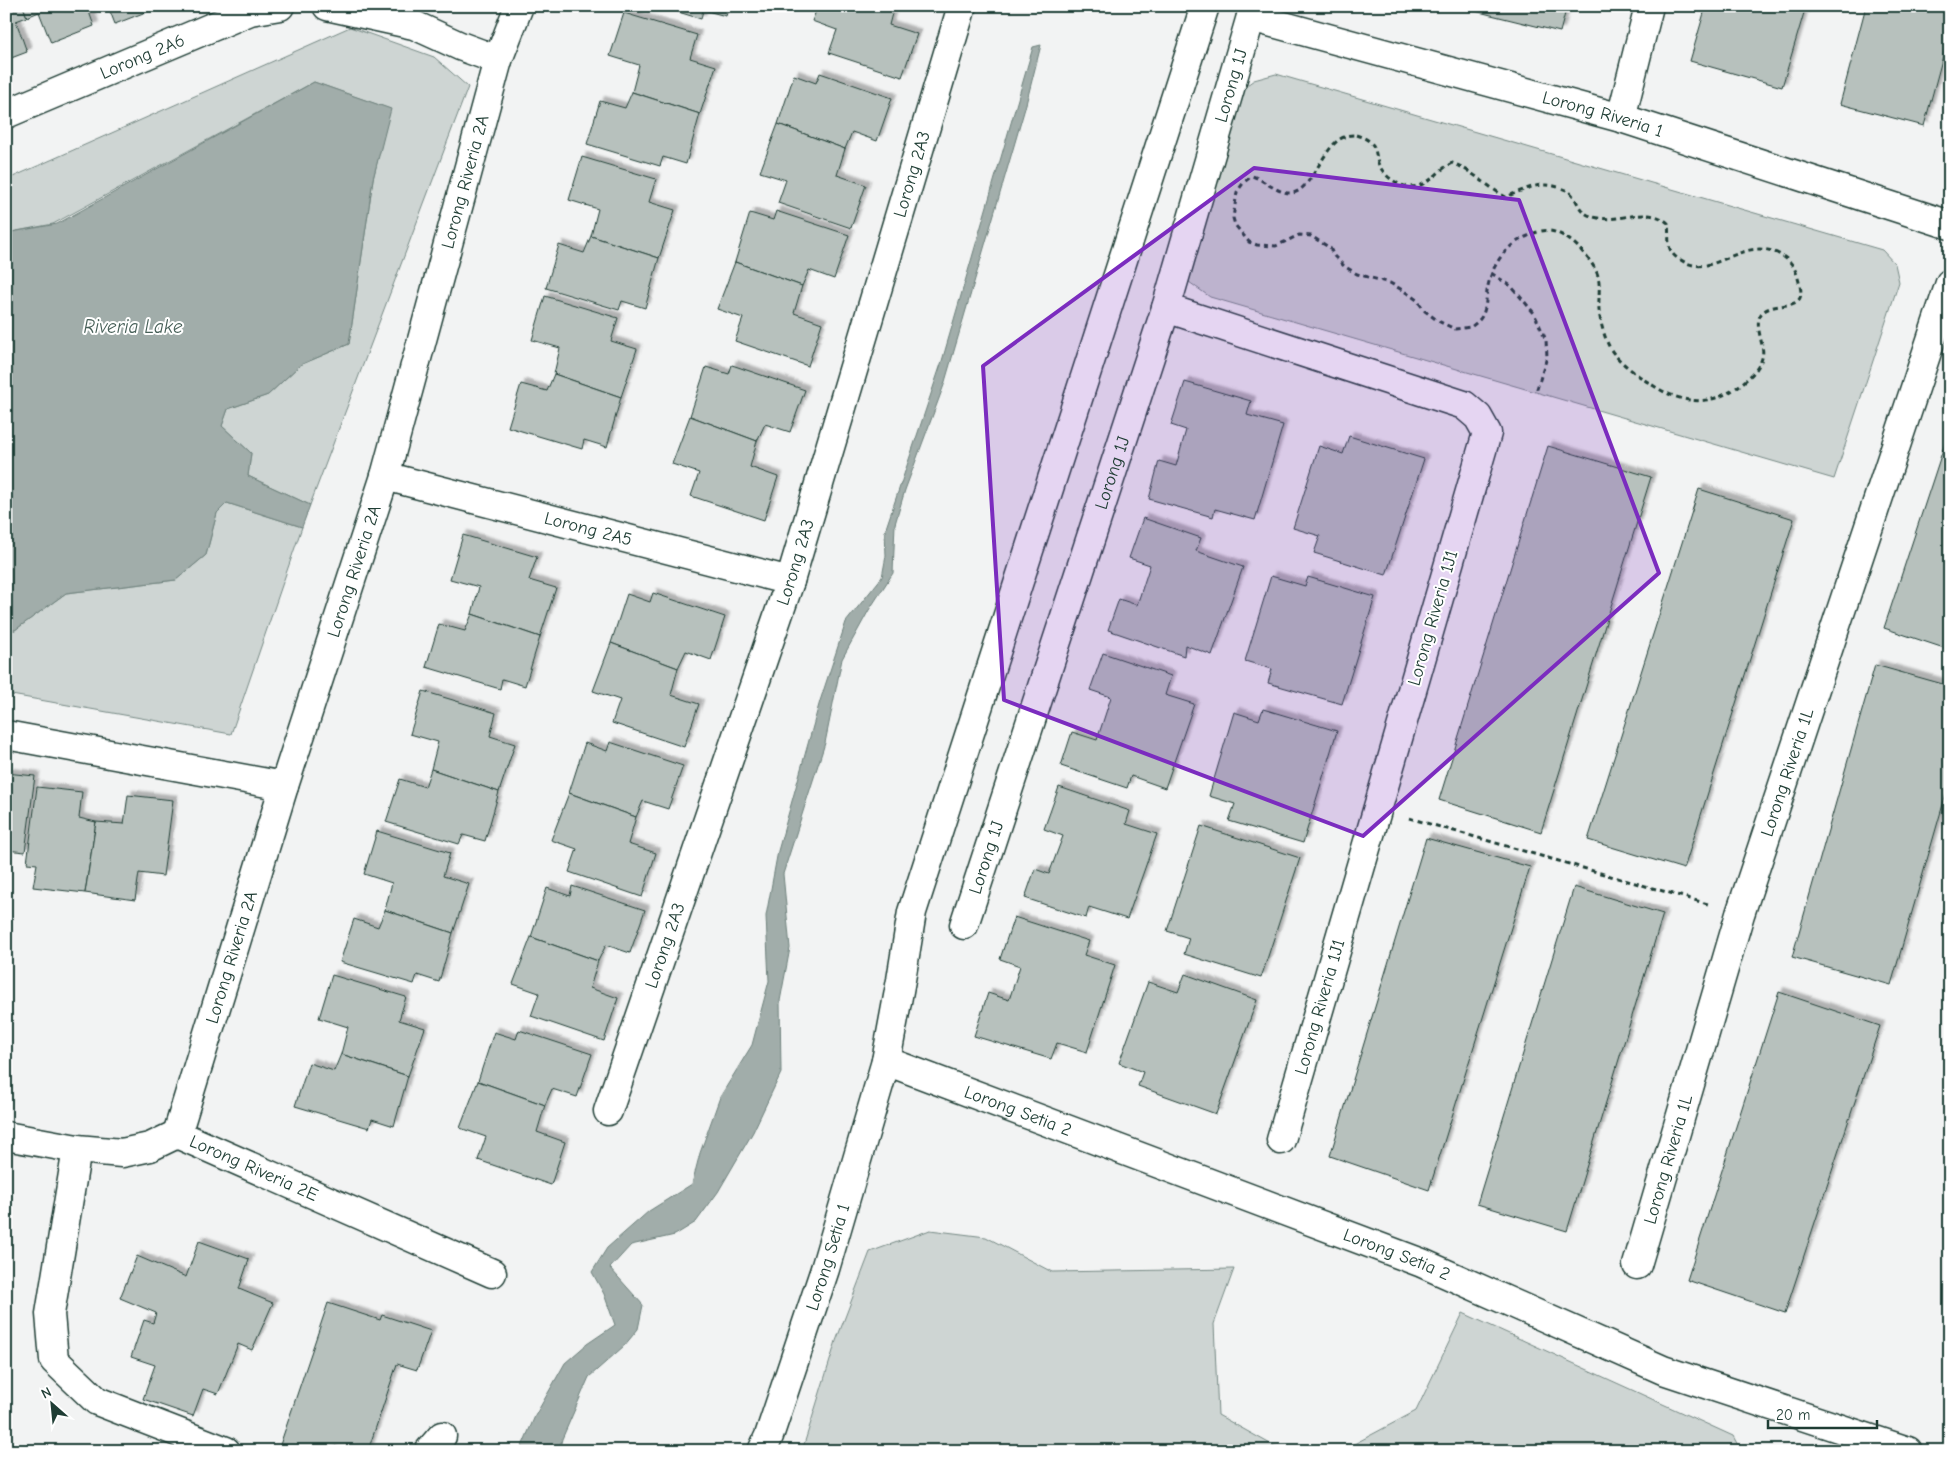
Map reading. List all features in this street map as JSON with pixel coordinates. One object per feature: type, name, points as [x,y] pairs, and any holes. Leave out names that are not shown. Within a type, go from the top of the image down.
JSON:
[{"type":"street","name":"Lorong 2A6","points":[[6,114],[250,11],[280,6]]},
{"type":"street","points":[[327,6],[414,25],[460,46],[498,60]]},
{"type":"street","name":"Lorong Riveria 2A","points":[[178,1134],[284,786],[385,476],[498,60],[519,6]]},
{"type":"street","name":"Lorong 2A3","points":[[608,1112],[790,581],[962,6]]},
{"type":"street","name":"Lorong Setia 1","points":[[762,1451],[769,1436],[825,1269],[886,1061],[912,912],[1205,6]]},
{"type":"street","points":[[1621,118],[1649,6]]},
{"type":"street","name":"Lorong Riveria 1","points":[[1253,12],[1621,118],[1950,225]]},
{"type":"street","name":"Lorong 1J","points":[[964,925],[1166,308],[1253,12]]},
{"type":"street","name":"Lorong Riveria 1L","points":[[1636,1265],[1740,914],[1950,283]]},
{"type":"street","name":"Lorong Riveria 1J1","points":[[1166,308],[1464,405],[1478,417],[1487,433],[1281,1140]]},
{"type":"street","name":"Lorong 2A5","points":[[385,476],[790,581]]},
{"type":"street","points":[[6,735],[284,786]]},
{"type":"street","name":"Lorong Setia 2","points":[[886,1061],[1422,1264],[1663,1370],[1908,1451]]},
{"type":"street","name":"Lorong Riveria 2E","points":[[6,1136],[77,1149],[122,1153],[150,1147],[178,1134],[492,1273]]},
{"type":"street","points":[[77,1149],[50,1314],[54,1360],[97,1401],[226,1451]]},
{"type":"path","points":[[1356,134],[1374,145],[1377,160],[1388,178],[1404,186],[1422,185],[1440,169],[1452,163],[1462,166],[1486,185],[1506,197],[1530,186],[1554,186],[1570,192],[1582,212],[1596,218],[1613,220],[1641,214],[1660,216],[1668,223],[1670,249],[1676,257],[1695,267],[1712,264],[1749,249],[1772,251],[1789,259],[1795,269],[1800,287],[1800,297],[1788,306],[1779,305],[1768,308],[1762,314],[1758,322],[1763,353],[1762,359],[1751,375],[1740,386],[1719,398],[1697,401],[1670,394],[1656,387],[1622,362],[1609,348],[1599,311],[1600,294],[1596,270],[1574,243],[1550,231],[1536,232],[1514,242],[1503,253],[1492,273],[1482,317],[1472,327],[1455,329],[1438,322],[1425,311],[1417,300],[1390,283],[1357,274],[1344,266],[1334,256],[1330,248],[1322,241],[1311,236],[1299,235],[1276,246],[1257,246],[1249,242],[1235,225],[1233,218],[1237,192],[1244,182],[1252,176],[1262,179],[1282,192],[1293,193],[1301,189],[1325,154],[1335,143],[1344,137],[1356,134]]},
{"type":"path","points":[[1492,273],[1511,286],[1534,313],[1546,340],[1547,357],[1536,392]]},
{"type":"path","points":[[1378,809],[1740,914]]},
{"type":"highlighted area","points":[[1254,168],[1519,200],[1659,573],[1363,836],[1004,700],[983,366]]},
{"type":"shaded area","points":[[350,27],[434,57],[468,87],[310,505],[248,476],[251,453],[222,426],[228,409],[268,395],[300,365],[349,344],[373,179],[390,109],[314,82],[53,224],[6,233],[6,180]]},
{"type":"shaded area","points":[[1276,74],[1882,250],[1895,264],[1899,282],[1834,479],[1210,297],[1189,282],[1179,264],[1237,92],[1254,80]]},
{"type":"shaded area","points":[[227,503],[302,527],[231,734],[6,694],[6,630],[15,630],[66,593],[176,580],[206,555],[217,513]]},
{"type":"shaded area","points":[[930,1230],[986,1237],[1052,1272],[1234,1269],[1214,1324],[1218,1415],[1283,1451],[802,1451],[836,1341],[870,1252]]},
{"type":"shaded area","points":[[1463,1313],[1733,1436],[1741,1451],[1341,1451],[1416,1411]]},
{"type":"water","points":[[1041,45],[1025,108],[944,385],[905,490],[895,524],[893,573],[869,610],[842,659],[825,743],[783,874],[790,948],[780,1001],[781,1073],[753,1132],[718,1192],[696,1222],[675,1235],[631,1245],[610,1268],[643,1305],[638,1329],[624,1346],[589,1377],[562,1439],[559,1451],[520,1451],[535,1416],[565,1363],[587,1344],[615,1325],[604,1294],[592,1272],[607,1248],[649,1211],[692,1184],[700,1153],[720,1097],[752,1045],[769,981],[766,916],[778,851],[820,701],[846,622],[882,577],[886,556],[885,531],[942,361],[1033,47]]},
{"type":"water","name":"Riveria Lake","points":[[314,82],[391,109],[373,179],[349,344],[300,365],[268,395],[228,409],[222,426],[251,453],[248,476],[310,505],[302,527],[227,503],[217,513],[206,555],[176,580],[66,593],[15,630],[6,630],[6,233],[57,224]]},
{"type":"building","points":[[6,6],[23,6],[27,17],[16,21],[27,52],[6,60]]},
{"type":"building","points":[[23,6],[87,6],[94,26],[51,43],[39,12],[27,17]]},
{"type":"building","points":[[108,6],[156,6],[156,8],[115,24]]},
{"type":"building","points":[[659,6],[729,6],[726,16],[703,10],[701,19]]},
{"type":"building","points":[[818,6],[894,6],[889,25],[917,34],[902,77],[829,53],[837,30],[812,21]]},
{"type":"building","points":[[1476,6],[1567,6],[1560,32],[1475,11]]},
{"type":"building","points":[[1706,6],[1806,6],[1782,87],[1690,61]]},
{"type":"building","points":[[1866,6],[1950,6],[1950,30],[1924,126],[1840,104]]},
{"type":"building","points":[[624,13],[697,35],[690,58],[716,66],[700,114],[632,92],[639,65],[610,56]]},
{"type":"building","points":[[820,73],[892,98],[877,141],[852,132],[845,149],[778,124],[794,75],[816,83]]},
{"type":"building","points":[[632,92],[700,114],[686,164],[663,157],[660,166],[587,144],[600,101],[625,108]]},
{"type":"building","points":[[778,124],[845,149],[837,175],[866,185],[851,228],[778,203],[786,180],[760,172]]},
{"type":"building","points":[[582,157],[656,179],[649,202],[675,210],[659,258],[591,236],[598,209],[569,200]]},
{"type":"building","points":[[776,211],[849,235],[834,279],[809,270],[802,286],[735,262],[750,213],[773,220]]},
{"type":"building","points":[[591,236],[659,258],[645,308],[622,301],[619,310],[546,288],[559,245],[584,253]]},
{"type":"building","points":[[735,262],[802,286],[794,313],[822,323],[808,366],[735,341],[743,318],[717,309]]},
{"type":"building","points":[[545,296],[618,318],[611,341],[637,349],[621,397],[554,374],[560,348],[532,340]]},
{"type":"building","points":[[732,365],[805,390],[790,432],[765,424],[757,441],[690,416],[706,367],[729,374]]},
{"type":"building","points":[[554,374],[621,397],[607,447],[584,440],[582,449],[508,427],[521,384],[547,391]]},
{"type":"building","points":[[1185,382],[1251,401],[1247,415],[1283,425],[1255,520],[1215,509],[1213,517],[1149,499],[1159,461],[1176,466],[1186,430],[1171,425]]},
{"type":"building","points":[[690,416],[757,441],[750,467],[778,477],[764,520],[691,496],[699,473],[672,464]]},
{"type":"building","points":[[1950,428],[1950,650],[1884,628]]},
{"type":"building","points":[[1349,436],[1424,459],[1386,575],[1314,553],[1320,536],[1293,528],[1319,446],[1343,454]]},
{"type":"building","points":[[1548,446],[1651,477],[1541,832],[1439,800]]},
{"type":"building","points":[[1699,489],[1794,519],[1684,869],[1588,840]]},
{"type":"building","points":[[1143,518],[1201,538],[1196,551],[1243,567],[1212,655],[1185,645],[1184,656],[1108,630],[1119,599],[1137,605],[1150,565],[1129,558]]},
{"type":"building","points":[[463,535],[537,557],[529,580],[556,588],[540,637],[472,614],[479,587],[450,579]]},
{"type":"building","points":[[1271,576],[1305,586],[1308,577],[1375,597],[1342,704],[1268,683],[1272,669],[1245,661]]},
{"type":"building","points":[[653,593],[725,617],[711,660],[686,651],[678,668],[611,643],[627,594],[650,602]]},
{"type":"building","points":[[472,614],[540,637],[525,686],[502,679],[500,689],[426,667],[439,624],[465,631]]},
{"type":"building","points":[[611,643],[678,668],[671,695],[699,704],[684,747],[612,723],[620,700],[593,691]]},
{"type":"building","points":[[1103,653],[1171,676],[1165,695],[1194,704],[1165,788],[1131,776],[1127,788],[1061,766],[1072,732],[1097,740],[1111,697],[1090,690]]},
{"type":"building","points":[[1875,665],[1950,686],[1950,780],[1891,985],[1792,957]]},
{"type":"building","points":[[423,691],[496,713],[490,736],[515,744],[499,792],[431,769],[438,742],[410,734]]},
{"type":"building","points":[[1263,709],[1337,731],[1303,843],[1229,821],[1235,804],[1209,796],[1234,712],[1259,720]]},
{"type":"building","points":[[610,742],[683,766],[668,809],[643,801],[636,817],[569,793],[585,743],[607,751]]},
{"type":"building","points":[[431,769],[499,792],[485,841],[463,835],[459,844],[386,822],[400,779],[425,787]]},
{"type":"building","points":[[6,773],[35,776],[25,852],[6,850]]},
{"type":"building","points":[[37,787],[82,792],[79,818],[96,822],[85,893],[33,887],[37,864],[27,863]]},
{"type":"building","points":[[1059,787],[1130,811],[1126,824],[1157,834],[1127,919],[1089,907],[1086,918],[1025,898],[1035,869],[1049,874],[1063,836],[1044,829]]},
{"type":"building","points":[[569,793],[636,817],[628,844],[656,853],[642,897],[569,872],[577,849],[551,840]]},
{"type":"building","points":[[128,795],[173,800],[163,876],[139,873],[135,900],[85,893],[96,822],[124,824]]},
{"type":"building","points":[[1201,826],[1300,858],[1261,978],[1184,954],[1189,938],[1167,931]]},
{"type":"building","points":[[377,831],[450,853],[443,876],[469,884],[453,933],[385,910],[392,883],[364,874]]},
{"type":"building","points":[[1426,838],[1530,867],[1429,1190],[1330,1156]]},
{"type":"building","points":[[572,886],[645,910],[630,953],[606,945],[598,961],[531,937],[547,888],[570,896]]},
{"type":"building","points":[[1574,887],[1663,914],[1567,1231],[1477,1204]]},
{"type":"building","points":[[385,910],[453,933],[439,982],[417,975],[414,984],[340,962],[354,919],[378,927]]},
{"type":"building","points":[[1014,917],[1089,941],[1084,955],[1115,965],[1087,1052],[1057,1043],[1051,1059],[974,1036],[988,993],[1009,1000],[1020,966],[1000,959]]},
{"type":"building","points":[[531,937],[598,961],[590,988],[618,998],[604,1041],[531,1016],[539,993],[513,984]]},
{"type":"building","points":[[1185,974],[1257,1000],[1216,1114],[1138,1086],[1143,1072],[1119,1063],[1148,982],[1178,992]]},
{"type":"building","points":[[332,975],[406,997],[399,1020],[425,1028],[408,1076],[341,1054],[348,1027],[319,1018]]},
{"type":"building","points":[[1779,992],[1880,1026],[1785,1313],[1687,1280]]},
{"type":"building","points":[[519,1030],[592,1054],[577,1097],[552,1089],[545,1105],[478,1081],[494,1032],[516,1039]]},
{"type":"building","points":[[341,1054],[408,1076],[394,1126],[372,1119],[369,1128],[295,1106],[309,1063],[334,1071]]},
{"type":"building","points":[[478,1081],[545,1105],[537,1132],[565,1142],[551,1185],[478,1160],[486,1137],[460,1128]]},
{"type":"building","points":[[199,1241],[249,1259],[239,1289],[273,1303],[252,1350],[238,1344],[218,1394],[203,1389],[193,1416],[143,1399],[155,1365],[131,1357],[144,1320],[153,1323],[156,1313],[120,1298],[137,1256],[186,1277]]},
{"type":"building","points":[[328,1303],[380,1320],[382,1315],[431,1331],[417,1370],[397,1364],[368,1451],[349,1451],[335,1446],[334,1451],[286,1451],[279,1448]]}]
